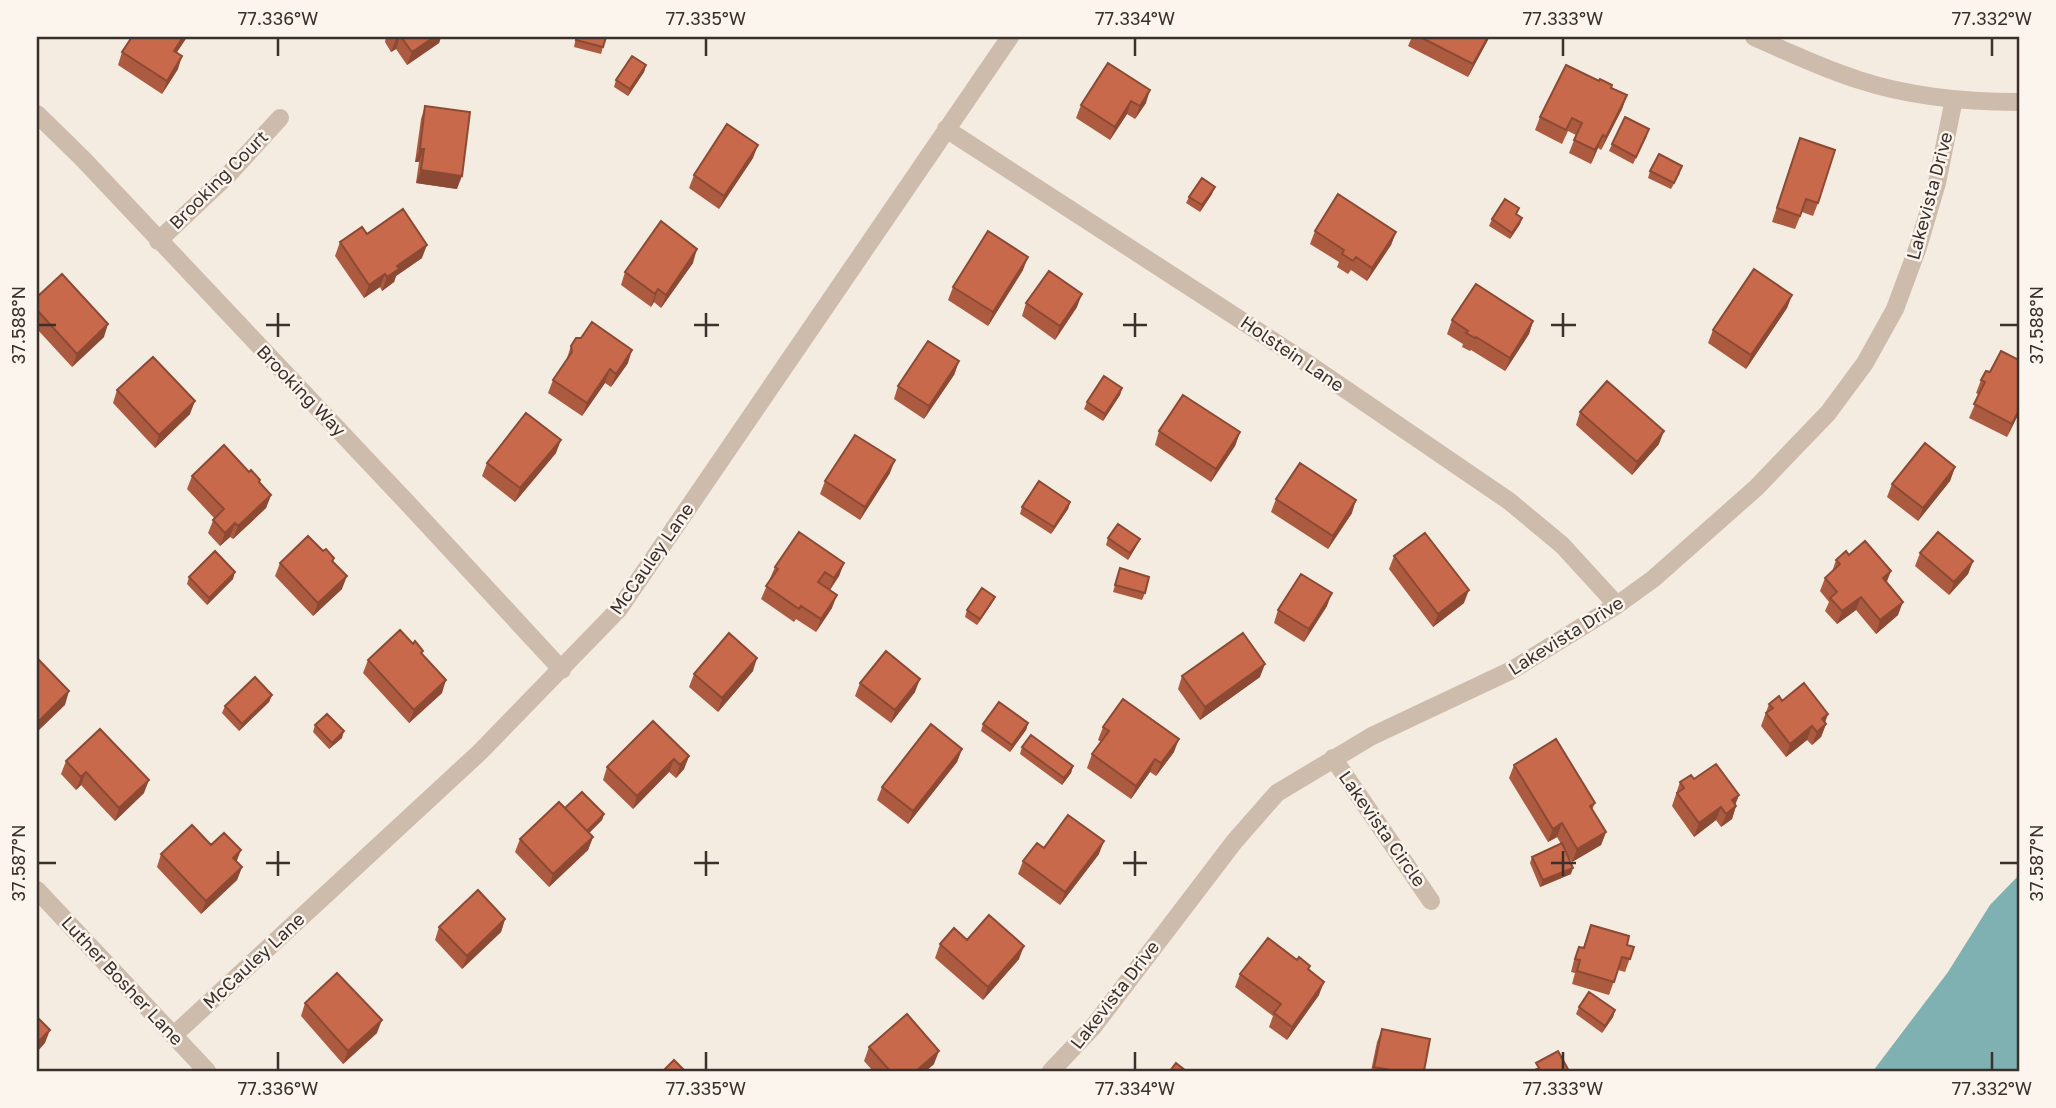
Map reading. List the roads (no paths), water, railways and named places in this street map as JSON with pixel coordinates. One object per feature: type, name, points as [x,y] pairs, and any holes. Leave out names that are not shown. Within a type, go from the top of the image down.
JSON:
[{"type":"street","name":"McCauley Lane","points":[[174,1035],[480,752],[619,609],[1010,37]]},
{"type":"street","points":[[1754,37],[1859,81],[1909,93],[1954,99],[2019,102]]},
{"type":"street","name":"Lakevista Drive","points":[[1051,1071],[1093,1027],[1226,853],[1278,793],[1372,736],[1512,670],[1617,605],[1653,579],[1756,488],[1828,413],[1865,363],[1895,309],[1919,247],[1937,183],[1954,99]]},
{"type":"street","name":"Brooking Way","points":[[37,114],[83,159],[562,670]]},
{"type":"street","name":"Brooking Court","points":[[158,241],[228,175],[280,118]]},
{"type":"street","name":"Holstein Lane","points":[[946,129],[1301,359],[1509,500],[1562,545],[1617,605]]},
{"type":"street","name":"Lakevista Circle","points":[[1333,758],[1431,901]]},
{"type":"street","name":"Luther Bosher Lane","points":[[37,890],[207,1071]]},
{"type":"water","points":[[2019,875],[2019,1071],[1873,1071],[1948,972],[1990,905]]}]
